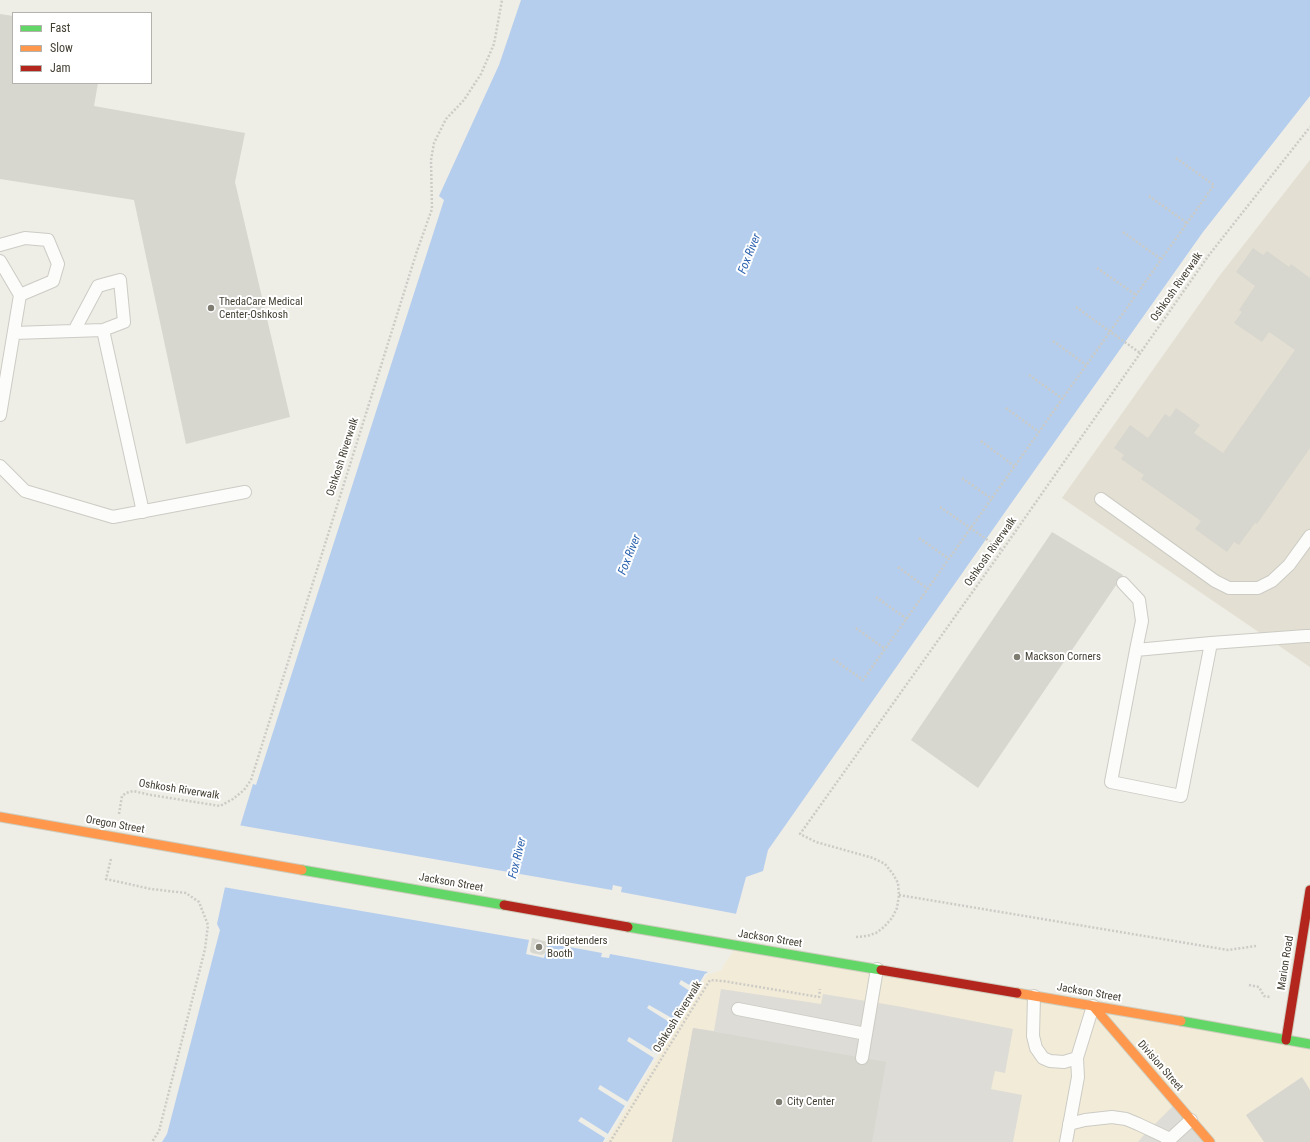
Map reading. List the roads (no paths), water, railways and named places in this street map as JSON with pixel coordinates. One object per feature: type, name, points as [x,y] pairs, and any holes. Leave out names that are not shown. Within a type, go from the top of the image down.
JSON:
[{"type":"main road","name":"Oregon Street","points":[[0,817],[226,856]]},
{"type":"main road","name":"Jackson Street","points":[[226,856],[737,946],[1310,1044]]},
{"type":"main road","name":"Marion Road","points":[[1286,1040],[1310,890]]},
{"type":"main road","name":"Division Street","points":[[1093,1006],[1210,1142]]},
{"type":"lane","points":[[0,245],[25,238],[48,240],[58,264],[53,281],[20,295]]},
{"type":"lane","points":[[0,261],[20,295],[0,415]]},
{"type":"lane","points":[[14,333],[74,331],[103,330],[124,322],[120,280],[98,286],[74,331]]},
{"type":"lane","points":[[103,330],[143,512]]},
{"type":"lane","points":[[0,466],[25,491],[114,518],[245,492]]},
{"type":"lane","points":[[1102,499],[1215,581],[1229,588],[1258,588],[1272,581],[1289,565],[1310,536]]},
{"type":"lane","points":[[1123,583],[1139,600],[1142,621],[1111,782],[1181,796],[1211,644]]},
{"type":"lane","points":[[1136,650],[1310,636]]},
{"type":"lane","points":[[862,1058],[877,969]]},
{"type":"lane","points":[[1034,996],[1033,1036],[1036,1048],[1043,1058],[1050,1061],[1064,1062],[1077,1058]]},
{"type":"lane","points":[[1066,1142],[1078,1077],[1077,1058],[1093,1006]]},
{"type":"lane","points":[[738,1009],[866,1034]]},
{"type":"lane","points":[[1069,1124],[1085,1120],[1112,1117],[1126,1119],[1168,1141],[1191,1120]]},
{"type":"water","name":"Fox River","points":[[521,0],[1310,0],[1310,96],[1203,232],[1010,505],[768,850],[763,871],[746,877],[721,969],[705,974],[603,1142],[162,1142],[167,1134],[220,930],[217,924],[225,887],[238,833],[253,784],[256,785],[444,200],[439,196],[499,65]]},
{"type":"place","name":"ThedaCare Medical Center-Oshkosh","points":[[211,308]]},
{"type":"place","name":"Mackson Corners","points":[[1017,657]]},
{"type":"place","name":"Bridgetenders Booth","points":[[539,947]]},
{"type":"place","name":"City Center","points":[[779,1102]]}]
